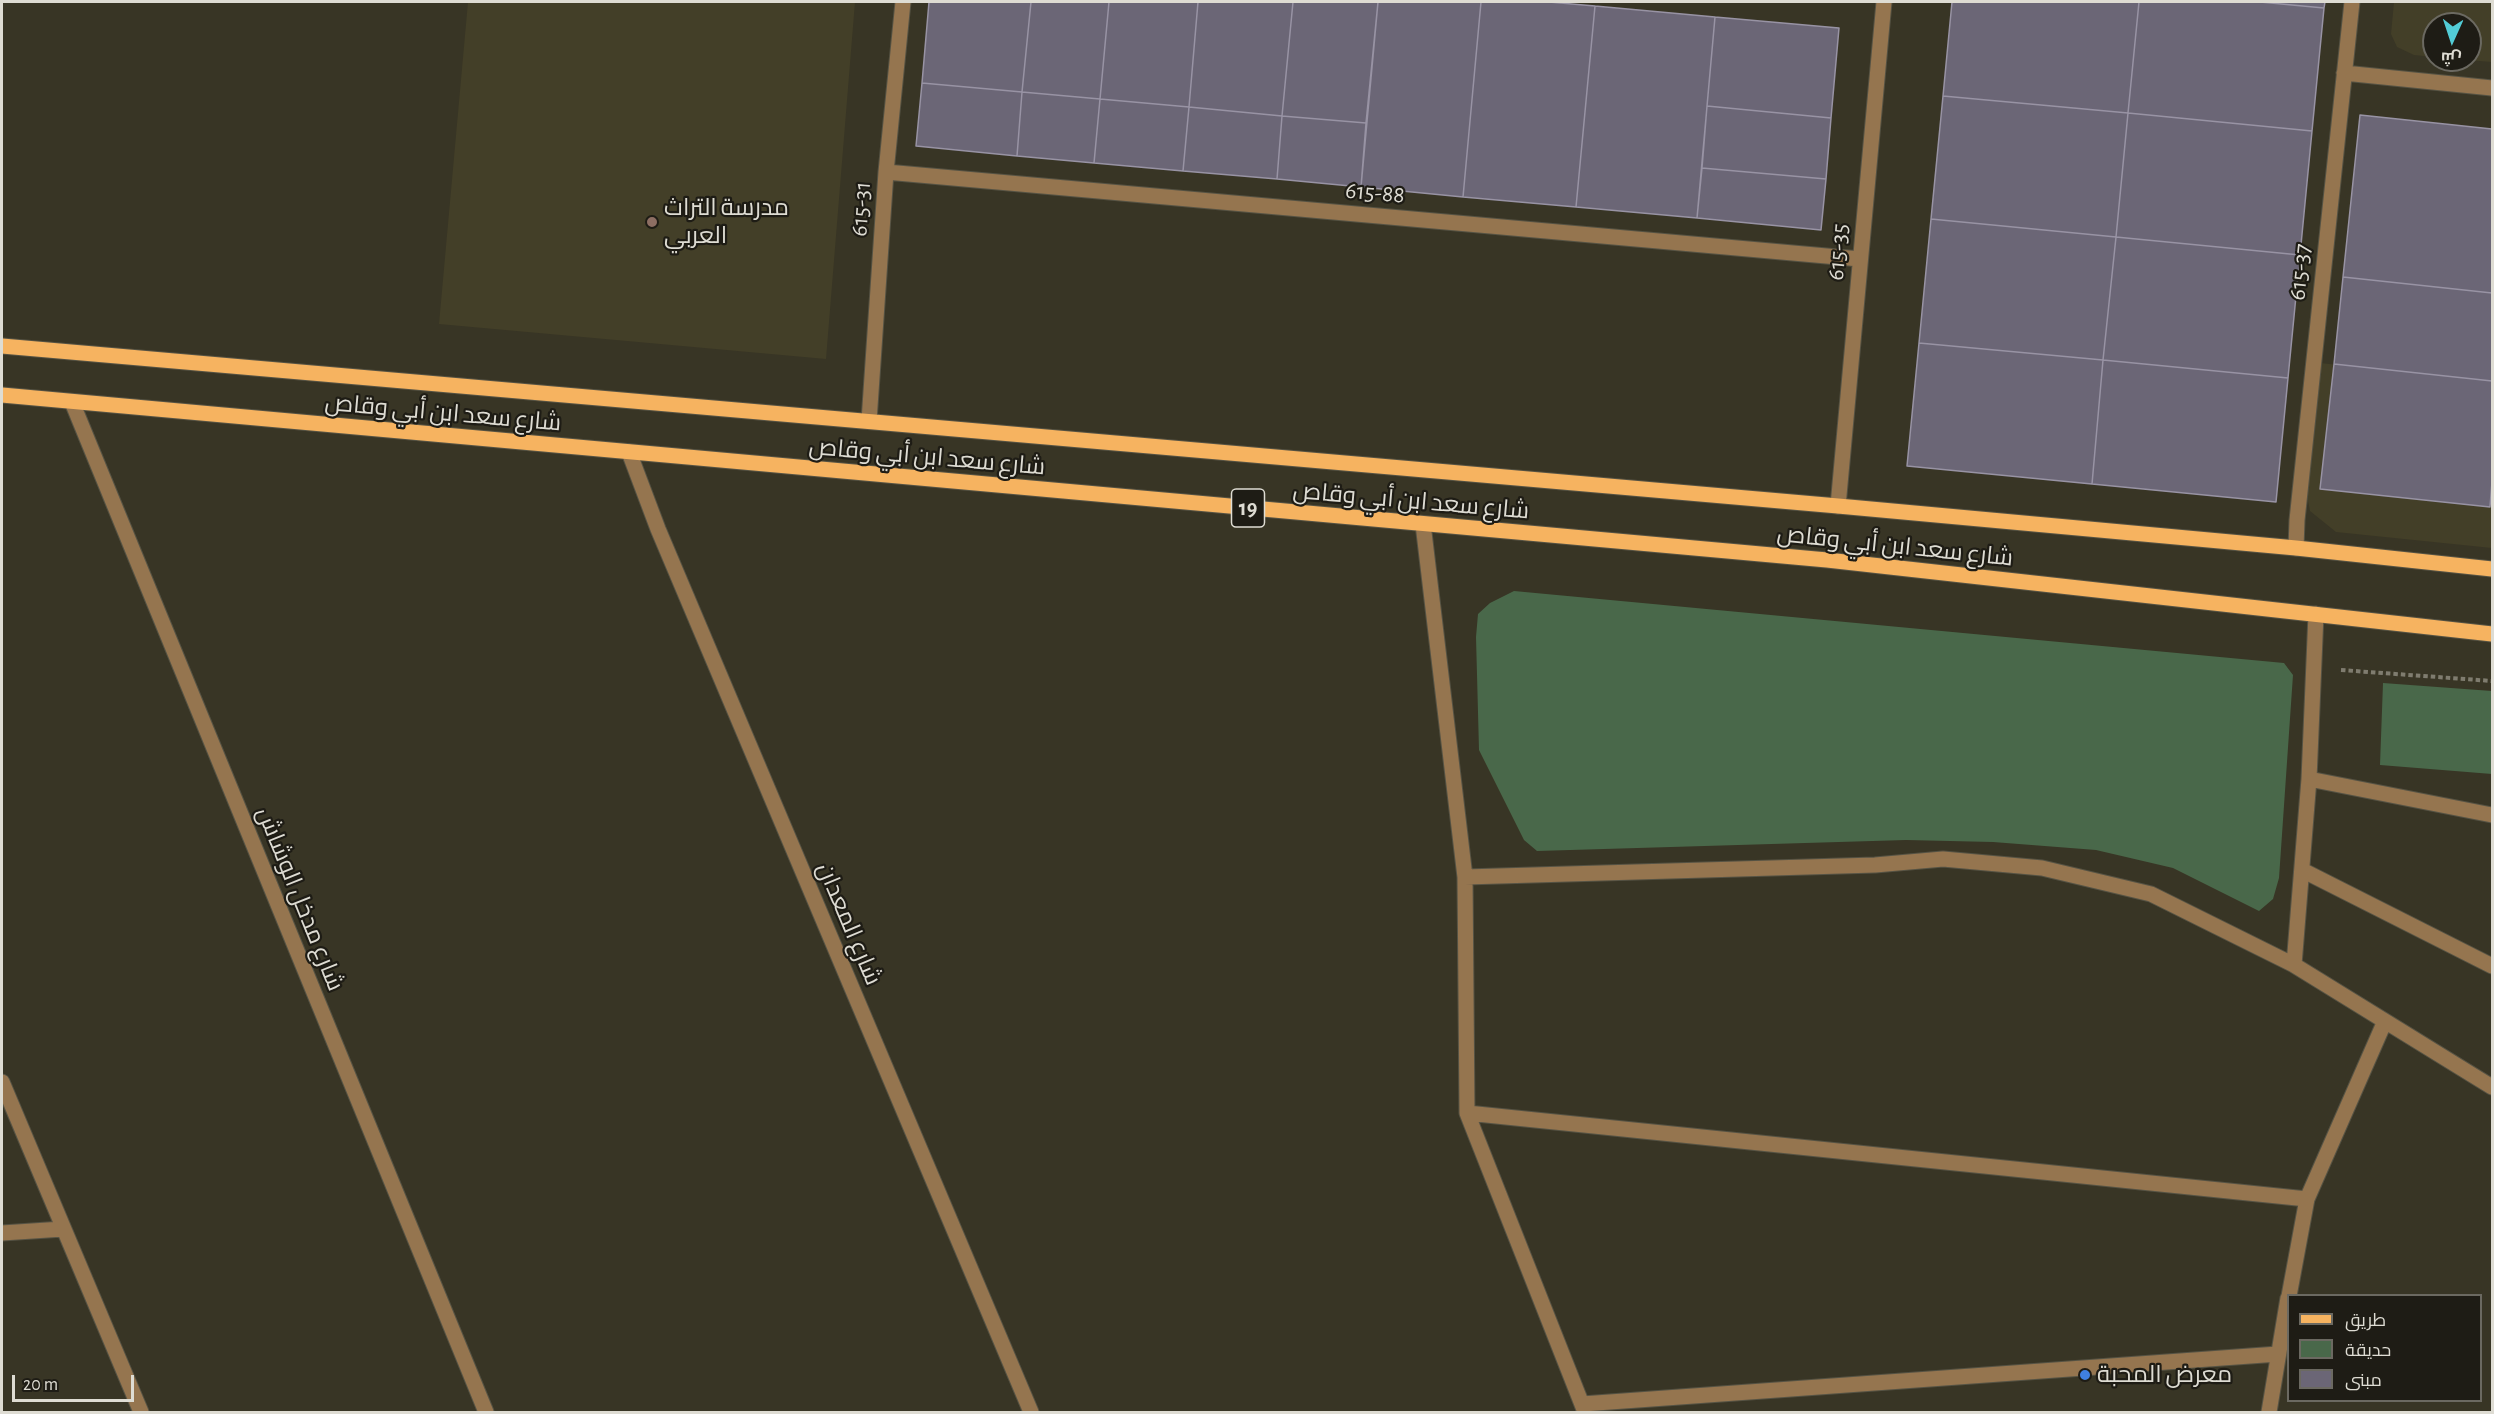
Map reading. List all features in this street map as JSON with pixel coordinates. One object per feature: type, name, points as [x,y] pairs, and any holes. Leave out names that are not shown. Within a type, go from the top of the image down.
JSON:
[{"type":"main road","name":"شارع سعد ابن أبي وقاص","points":[[2,346],[1838,506],[2296,548],[2493,569]]},
{"type":"main road","name":"شارع سعد ابن أبي وقاص","points":[[2,395],[1827,560],[2493,633]]},
{"type":"street","name":"615-31","points":[[869,421],[886,172],[903,2]]},
{"type":"street","name":"615-35","points":[[1838,506],[1884,2]]},
{"type":"street","name":"615-37","points":[[2296,548],[2298,508],[2352,2]]},
{"type":"street","points":[[2344,73],[2493,88]]},
{"type":"street","name":"615-88","points":[[886,172],[1860,259]]},
{"type":"street","name":"شارع مدخل الوشاش","points":[[72,402],[486,1413]]},
{"type":"street","name":"شارع المعدان","points":[[629,452],[663,540],[1031,1413]]},
{"type":"street","points":[[1423,524],[1465,877],[1467,1113],[1584,1408],[2278,1354]]},
{"type":"street","points":[[2294,965],[2309,779],[2316,614]]},
{"type":"street","points":[[2309,779],[2493,815]]},
{"type":"street","points":[[1465,877],[1875,865],[1942,859],[2042,868],[2151,894],[2294,965],[2493,1087]]},
{"type":"street","points":[[2301,870],[2493,966]]},
{"type":"street","points":[[2290,1294],[2307,1199],[2385,1021]]},
{"type":"street","points":[[2,1082],[141,1413]]},
{"type":"street","points":[[1467,1113],[2307,1199]]},
{"type":"street","points":[[2,1233],[63,1229]]},
{"type":"street","points":[[2270,1413],[2287,1307]]},
{"type":"path","points":[[2314,668],[2493,681]]},
{"type":"shaded area","points":[[468,2],[855,2],[826,359],[439,324]]},
{"type":"shaded area","points":[[2394,2],[2492,2],[2492,62],[2482,61],[2482,12],[2422,12],[2422,56],[2414,55],[2397,47],[2391,34]]},
{"type":"shaded area","points":[[2320,363],[2492,381],[2492,548],[2336,532],[2310,511],[2306,490]]},
{"type":"green space","points":[[1514,591],[2284,663],[2293,675],[2279,878],[2273,899],[2259,911],[2173,868],[2096,850],[1993,842],[1906,840],[1537,851],[1524,840],[1479,750],[1476,637],[1478,614],[1490,603]]},
{"type":"green space","points":[[2383,683],[2492,691],[2492,774],[2380,765]]},
{"type":"building","points":[[929,2],[1031,2],[1022,92],[922,83]]},
{"type":"building","points":[[1031,2],[1109,2],[1100,99],[1022,92]]},
{"type":"building","points":[[1109,2],[1198,2],[1189,107],[1100,99]]},
{"type":"building","points":[[1198,2],[1293,2],[1282,116],[1189,107]]},
{"type":"building","points":[[1293,2],[1378,2],[1366,123],[1282,116]]},
{"type":"building","points":[[1378,2],[1481,2],[1463,197],[1361,187]]},
{"type":"building","points":[[1481,2],[1549,2],[1595,6],[1576,207],[1463,197]]},
{"type":"building","points":[[1952,2],[2139,2],[2128,113],[1943,96]]},
{"type":"building","points":[[2139,2],[2260,2],[2324,8],[2312,131],[2128,113]]},
{"type":"building","points":[[2260,2],[2325,2],[2324,8]]},
{"type":"building","points":[[1595,6],[1715,17],[1697,218],[1576,207]]},
{"type":"building","points":[[1715,17],[1839,28],[1831,118],[1707,106]]},
{"type":"building","points":[[922,83],[1022,92],[1017,156],[916,146]]},
{"type":"building","points":[[1022,92],[1100,99],[1094,163],[1017,156]]},
{"type":"building","points":[[1943,96],[2128,113],[2116,237],[1931,219]]},
{"type":"building","points":[[1100,99],[1189,107],[1183,171],[1094,163]]},
{"type":"building","points":[[1707,106],[1831,118],[1826,179],[1702,168]]},
{"type":"building","points":[[1189,107],[1282,116],[1277,179],[1183,171]]},
{"type":"building","points":[[2128,113],[2312,131],[2300,255],[2116,237]]},
{"type":"building","points":[[2360,115],[2492,129],[2492,293],[2343,277]]},
{"type":"building","points":[[1282,116],[1366,123],[1361,187],[1277,179]]},
{"type":"building","points":[[1702,168],[1826,179],[1821,230],[1697,218]]},
{"type":"building","points":[[1931,219],[2116,237],[2103,360],[1919,343]]},
{"type":"building","points":[[2116,237],[2300,255],[2288,378],[2103,360]]},
{"type":"building","points":[[2343,277],[2492,293],[2492,381],[2334,364]]},
{"type":"building","points":[[1919,343],[2103,360],[2092,484],[1907,466]]},
{"type":"building","points":[[2103,360],[2288,378],[2276,502],[2092,484]]},
{"type":"building","points":[[2334,364],[2492,381],[2490,507],[2320,489]]},
{"type":"place","name":"مدرسة التراث العربي","points":[[652,222]]},
{"type":"place","name":"معرض المحبة","points":[[2085,1375]]}]
